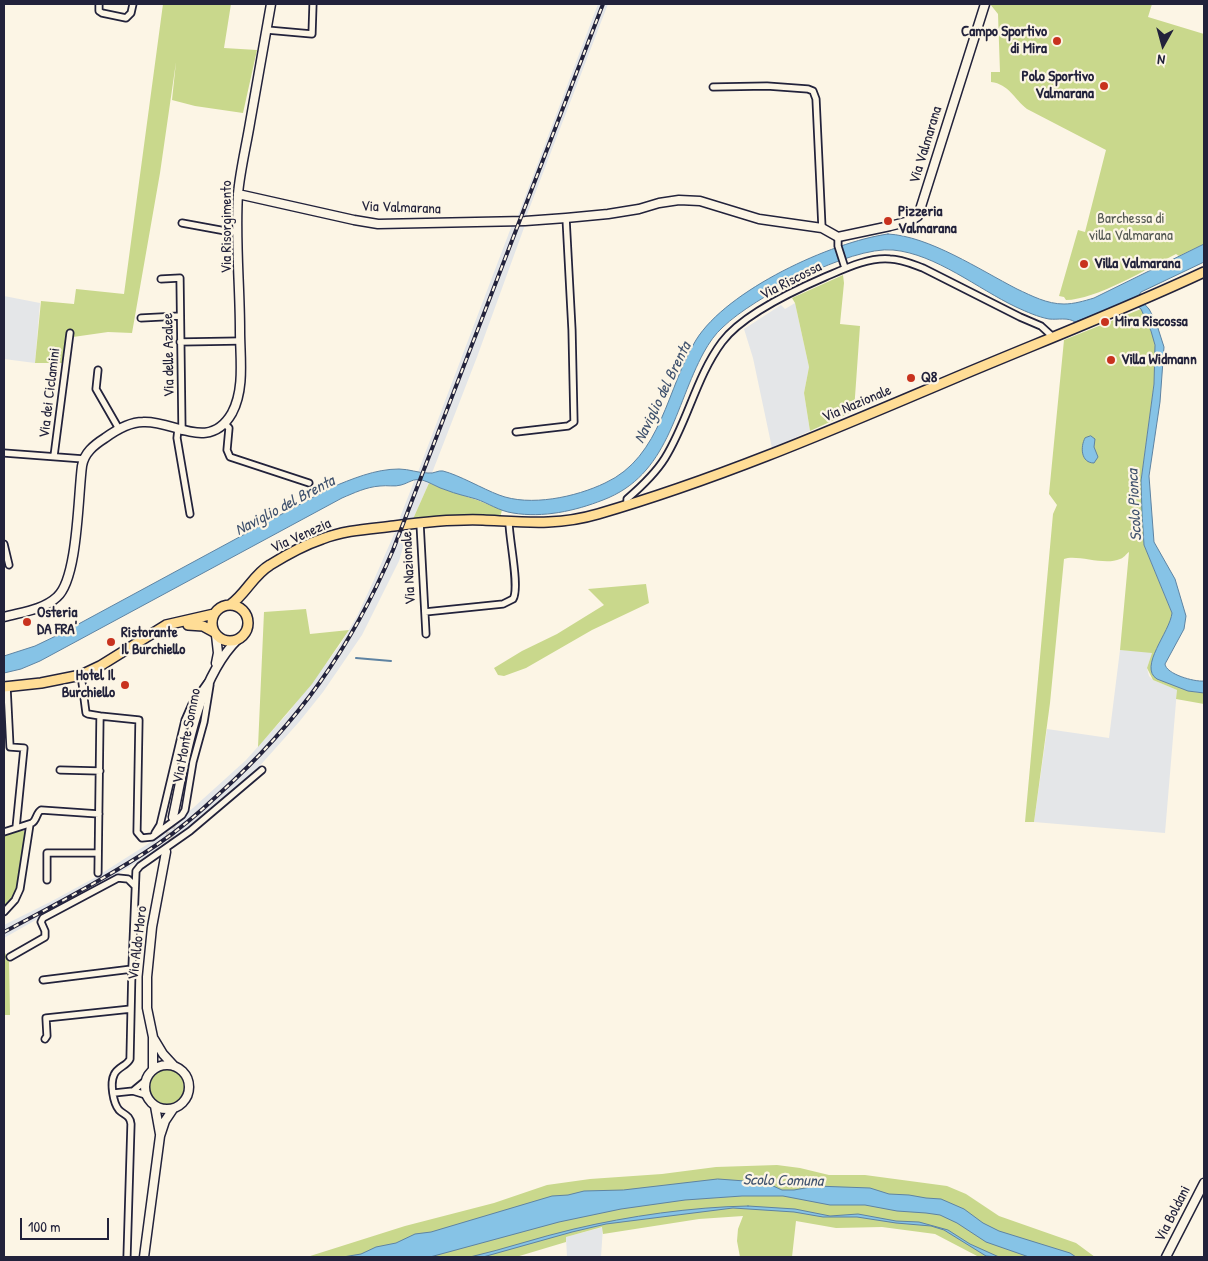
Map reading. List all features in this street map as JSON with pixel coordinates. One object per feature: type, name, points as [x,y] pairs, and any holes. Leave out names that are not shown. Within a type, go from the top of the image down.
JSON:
[{"type":"main road","name":"Via Nazionale","points":[[404,525],[470,520],[539,523],[572,520],[601,513],[723,473],[777,452],[1134,305],[1204,272]]},
{"type":"main road","name":"Via Venezia","points":[[230,605],[239,599],[256,576],[267,567],[324,538],[355,530],[404,525]]},
{"type":"main road","points":[[244,614],[248,587]]},
{"type":"main road","points":[[147,636],[188,625],[203,626],[215,634],[226,641],[238,639],[247,628],[247,620],[244,614],[238,608],[230,605],[220,608],[214,614],[211,623],[215,634]]},
{"type":"main road","points":[[5,687],[41,683],[81,675],[100,666],[147,636],[172,623],[198,619],[214,614]]},
{"type":"street","points":[[99,4],[99,12],[126,18],[131,13],[133,4]]},
{"type":"street","name":"Via Risorgimento","points":[[224,423],[232,412],[239,392],[240,288],[237,232],[238,194],[271,4]]},
{"type":"street","points":[[267,30],[312,34],[314,4]]},
{"type":"street","name":"Via Valmarana","points":[[238,194],[378,224],[525,222],[608,214],[639,209],[666,201],[686,200],[706,203],[759,219],[822,228],[838,237],[910,221],[918,216],[986,4]]},
{"type":"street","points":[[713,87],[774,86],[813,91],[816,99],[822,228]]},
{"type":"street","points":[[516,432],[568,426],[574,422],[572,330],[566,218]]},
{"type":"street","points":[[182,223],[237,232]]},
{"type":"street","points":[[838,237],[838,246],[845,267]]},
{"type":"street","name":"Via Riscossa","points":[[627,504],[627,499],[655,472],[665,458],[703,374],[723,340],[738,326],[762,309],[794,291],[845,267],[884,259],[908,262],[1041,326],[1053,337]]},
{"type":"street","name":"Via delle Azalee","points":[[161,279],[180,278],[180,342],[184,427],[180,430]]},
{"type":"street","points":[[141,318],[180,316]]},
{"type":"street","name":"Via dei Ciclamini","points":[[54,456],[70,333]]},
{"type":"street","points":[[180,342],[240,341]]},
{"type":"street","points":[[98,370],[96,390],[119,429]]},
{"type":"street","points":[[4,617],[46,605],[57,598],[65,588],[73,552],[80,479],[84,459],[99,441],[129,424],[154,422],[180,430],[206,433],[224,423],[229,428],[227,450],[230,457],[309,482]]},
{"type":"street","points":[[180,430],[177,438],[190,514]]},
{"type":"street","points":[[4,453],[84,459]]},
{"type":"street","name":"Via Nazionale","points":[[425,612],[503,604],[513,599],[516,589],[509,522]]},
{"type":"street","name":"Via Nazionale","points":[[420,523],[426,634]]},
{"type":"street","points":[[4,544],[9,565]]},
{"type":"street","points":[[173,817],[188,747],[213,673],[218,652],[215,634]]},
{"type":"street","points":[[213,673],[221,658],[238,639]]},
{"type":"street","name":"Via Monte Sommo","points":[[147,839],[156,832],[160,825],[185,720],[192,704],[213,673]]},
{"type":"street","name":"Via Monte Sommo","points":[[147,839],[163,830],[186,810],[193,762],[208,705],[213,673]]},
{"type":"street","points":[[81,675],[86,712],[88,714],[139,720],[137,832],[139,837],[147,839]]},
{"type":"street","points":[[5,687],[10,747],[24,748],[16,828]]},
{"type":"street","points":[[98,873],[100,716]]},
{"type":"street","points":[[60,770],[100,771]]},
{"type":"street","points":[[128,1257],[131,1124],[129,1117],[117,1107],[114,1093],[114,1075],[130,1059],[137,868],[190,831],[262,770]]},
{"type":"street","points":[[4,832],[34,822],[38,812],[41,810],[99,814]]},
{"type":"street","points":[[4,912],[15,900],[20,889],[30,824]]},
{"type":"street","name":"Via Aldo Moro","points":[[153,1069],[153,1037],[147,1008],[147,977],[152,928],[166,852]]},
{"type":"street","points":[[47,880],[47,853],[98,853]]},
{"type":"street","points":[[10,957],[45,937],[45,931],[41,922],[43,918],[118,878],[128,879],[135,886]]},
{"type":"street","points":[[43,980],[132,969]]},
{"type":"street","points":[[45,1039],[47,1036],[46,1018],[131,1009]]},
{"type":"street","name":"Via Aldo Moro","points":[[153,1037],[163,1054],[174,1066]]},
{"type":"street","points":[[133,1091],[145,1081],[153,1069],[162,1065],[174,1066],[179,1069],[187,1078],[189,1090],[185,1100],[173,1109],[165,1121],[160,1136],[144,1257]]},
{"type":"street","points":[[145,1081],[146,1096]]},
{"type":"street","points":[[114,1093],[133,1091],[146,1096],[154,1106],[160,1136]]},
{"type":"street","points":[[154,1106],[164,1110],[173,1109]]},
{"type":"street","name":"Via Boldani","points":[[1166,1257],[1204,1184]]},
{"type":"shaded area","points":[[598,4],[608,4],[526,217],[517,218]]},
{"type":"shaded area","points":[[512,225],[525,225],[477,357],[432,473],[418,472]]},
{"type":"shaded area","points":[[4,296],[40,303],[35,363],[4,359]]},
{"type":"shaded area","points":[[795,303],[809,367],[804,393],[810,431],[772,448],[753,358],[744,329],[781,305],[785,309]]},
{"type":"shaded area","points":[[415,479],[429,483],[413,519],[399,520]]},
{"type":"shaded area","points":[[408,530],[399,561],[362,635],[323,692],[256,770],[189,829],[161,849],[4,938],[4,925],[96,877],[154,840],[246,760],[288,713],[340,645],[357,616],[395,532]]},
{"type":"shaded area","points":[[1120,650],[1147,651],[1152,653],[1147,668],[1149,676],[1153,680],[1177,690],[1165,833],[1034,822],[1047,729],[1109,738]]},
{"type":"shaded area","points":[[603,1227],[601,1257],[567,1257],[566,1237]]},
{"type":"green space","points":[[163,4],[231,4],[224,48],[257,50],[243,113],[195,106],[172,100],[176,62],[160,173],[132,333],[108,332],[73,337],[63,363],[35,363],[41,301],[74,304],[76,289],[124,294]]},
{"type":"green space","name":"Polo Sportivo Valmarana","points":[[990,4],[1152,4],[1148,17],[1204,34],[1204,244],[1179,256],[1176,254],[1092,295],[1066,300],[1064,297],[1059,296],[1078,230],[1085,232],[1106,150],[1027,109],[1007,89],[991,82],[991,72],[1000,72],[998,14]]},
{"type":"green space","points":[[843,275],[840,324],[860,326],[854,411],[810,431],[804,393],[809,367],[795,303],[792,298]]},
{"type":"green space","points":[[1141,309],[1154,338],[1156,355],[1141,481],[1144,545],[1172,613],[1171,620],[1152,660],[1151,667],[1158,679],[1195,692],[1204,693],[1204,704],[1176,699],[1177,690],[1153,680],[1147,668],[1152,653],[1120,650],[1129,552],[1114,561],[1064,559],[1050,703],[1034,822],[1025,822],[1053,514],[1057,505],[1049,494],[1064,340]]},
{"type":"green space","points":[[429,483],[502,510],[500,518],[472,516],[413,519]]},
{"type":"green space","points":[[646,584],[649,603],[592,630],[526,668],[504,676],[498,675],[494,668],[522,651],[557,634],[604,605],[588,589]]},
{"type":"green space","points":[[306,609],[310,634],[349,630],[312,684],[258,747],[264,612]]},
{"type":"green space","points":[[19,830],[24,831],[26,836],[20,874],[14,892],[4,908],[4,834]]},
{"type":"green space","points":[[4,951],[9,960],[10,1015],[4,1015]]},
{"type":"green space","points":[[166,1069],[173,1070],[179,1074],[183,1080],[183,1094],[179,1100],[173,1104],[166,1105],[159,1104],[153,1100],[149,1094],[148,1087],[149,1080],[153,1074],[159,1070]]},
{"type":"green space","points":[[777,1165],[829,1175],[865,1175],[947,1186],[966,1194],[999,1216],[1076,1243],[1095,1257],[979,1257],[935,1234],[882,1227],[836,1228],[796,1221],[792,1257],[740,1257],[737,1241],[738,1229],[743,1216],[699,1219],[603,1234],[602,1227],[566,1237],[566,1242],[516,1257],[307,1257],[405,1226],[494,1203],[547,1185],[716,1167]]},
{"type":"water","points":[[888,234],[904,236],[937,247],[1017,289],[1058,304],[1075,303],[1094,298],[1204,244],[1204,262],[1141,292],[1138,297],[1149,309],[1156,322],[1164,347],[1160,402],[1149,476],[1154,542],[1175,579],[1186,616],[1184,629],[1165,664],[1175,674],[1188,679],[1204,681],[1204,693],[1188,691],[1157,679],[1152,673],[1153,658],[1172,613],[1144,545],[1141,481],[1154,384],[1155,345],[1141,309],[1130,301],[1075,322],[1066,319],[1045,318],[1002,300],[941,265],[909,253],[893,250],[875,251],[853,256],[803,276],[756,302],[723,327],[704,352],[667,437],[656,457],[642,474],[625,489],[603,500],[559,512],[536,515],[503,511],[422,480],[414,480],[399,486],[380,486],[365,489],[342,498],[40,661],[21,669],[4,673],[4,656],[35,646],[60,634],[330,488],[364,475],[390,469],[430,473],[443,471],[499,495],[511,499],[525,500],[553,499],[581,492],[605,483],[624,471],[639,456],[651,439],[696,340],[711,321],[731,303],[782,271],[810,258],[838,247]]},
{"type":"water","points":[[1091,436],[1095,439],[1094,447],[1098,457],[1094,463],[1086,460],[1082,450],[1085,438]]},
{"type":"water","points":[[718,1179],[760,1180],[782,1190],[816,1186],[870,1188],[889,1194],[941,1199],[964,1209],[983,1223],[999,1231],[1070,1253],[1076,1257],[1029,1257],[986,1242],[957,1223],[940,1215],[897,1211],[865,1205],[830,1205],[783,1196],[742,1196],[685,1200],[621,1209],[559,1222],[430,1257],[343,1257],[361,1254],[376,1247],[396,1243],[415,1234],[431,1232],[552,1196],[584,1191],[623,1190]]},
{"type":"water","points":[[748,1206],[795,1209],[830,1216],[858,1214],[896,1221],[919,1222],[948,1230],[970,1244],[999,1257],[986,1256],[944,1230],[931,1226],[857,1217],[823,1217],[794,1212],[733,1208],[606,1224],[483,1257],[470,1257],[595,1224],[683,1210]]},
{"type":"waterway","points":[[356,658],[391,661]]},
{"type":"tunnel","points":[[167,852],[173,817]]},
{"type":"railway","points":[[4,932],[121,868],[190,820],[248,767],[274,739],[298,711],[341,651],[377,586],[393,550],[603,4]]},
{"type":"place","name":"Campo Sportivo di Mira","points":[[1057,41]]},
{"type":"place","name":"Polo Sportivo Valmarana","points":[[1104,86]]},
{"type":"place","name":"Pizzeria Valmarana","points":[[888,221]]},
{"type":"place","name":"Villa Valmarana","points":[[1084,264]]},
{"type":"place","name":"Mira Riscossa","points":[[1105,322]]},
{"type":"place","name":"Villa Widmann","points":[[1111,360]]},
{"type":"place","name":"Q8","points":[[911,378]]},
{"type":"place","name":"Osteria DA FRA'","points":[[27,622]]},
{"type":"place","name":"Ristorante Il Burchiello","points":[[111,642]]},
{"type":"place","name":"Hotel Il Burchiello","points":[[125,685]]},
{"type":"park label","name":"Barchessa di villa Valmarana","points":[[1131,228]]},
{"type":"water label","name":"Naviglio del Brenta","points":[[663,393]]},
{"type":"water label","name":"Scolo Pionca","points":[[1135,505]]},
{"type":"water label","name":"Naviglio del Brenta","points":[[285,506]]},
{"type":"water label","name":"Scolo Comuna","points":[[783,1181]]}]
